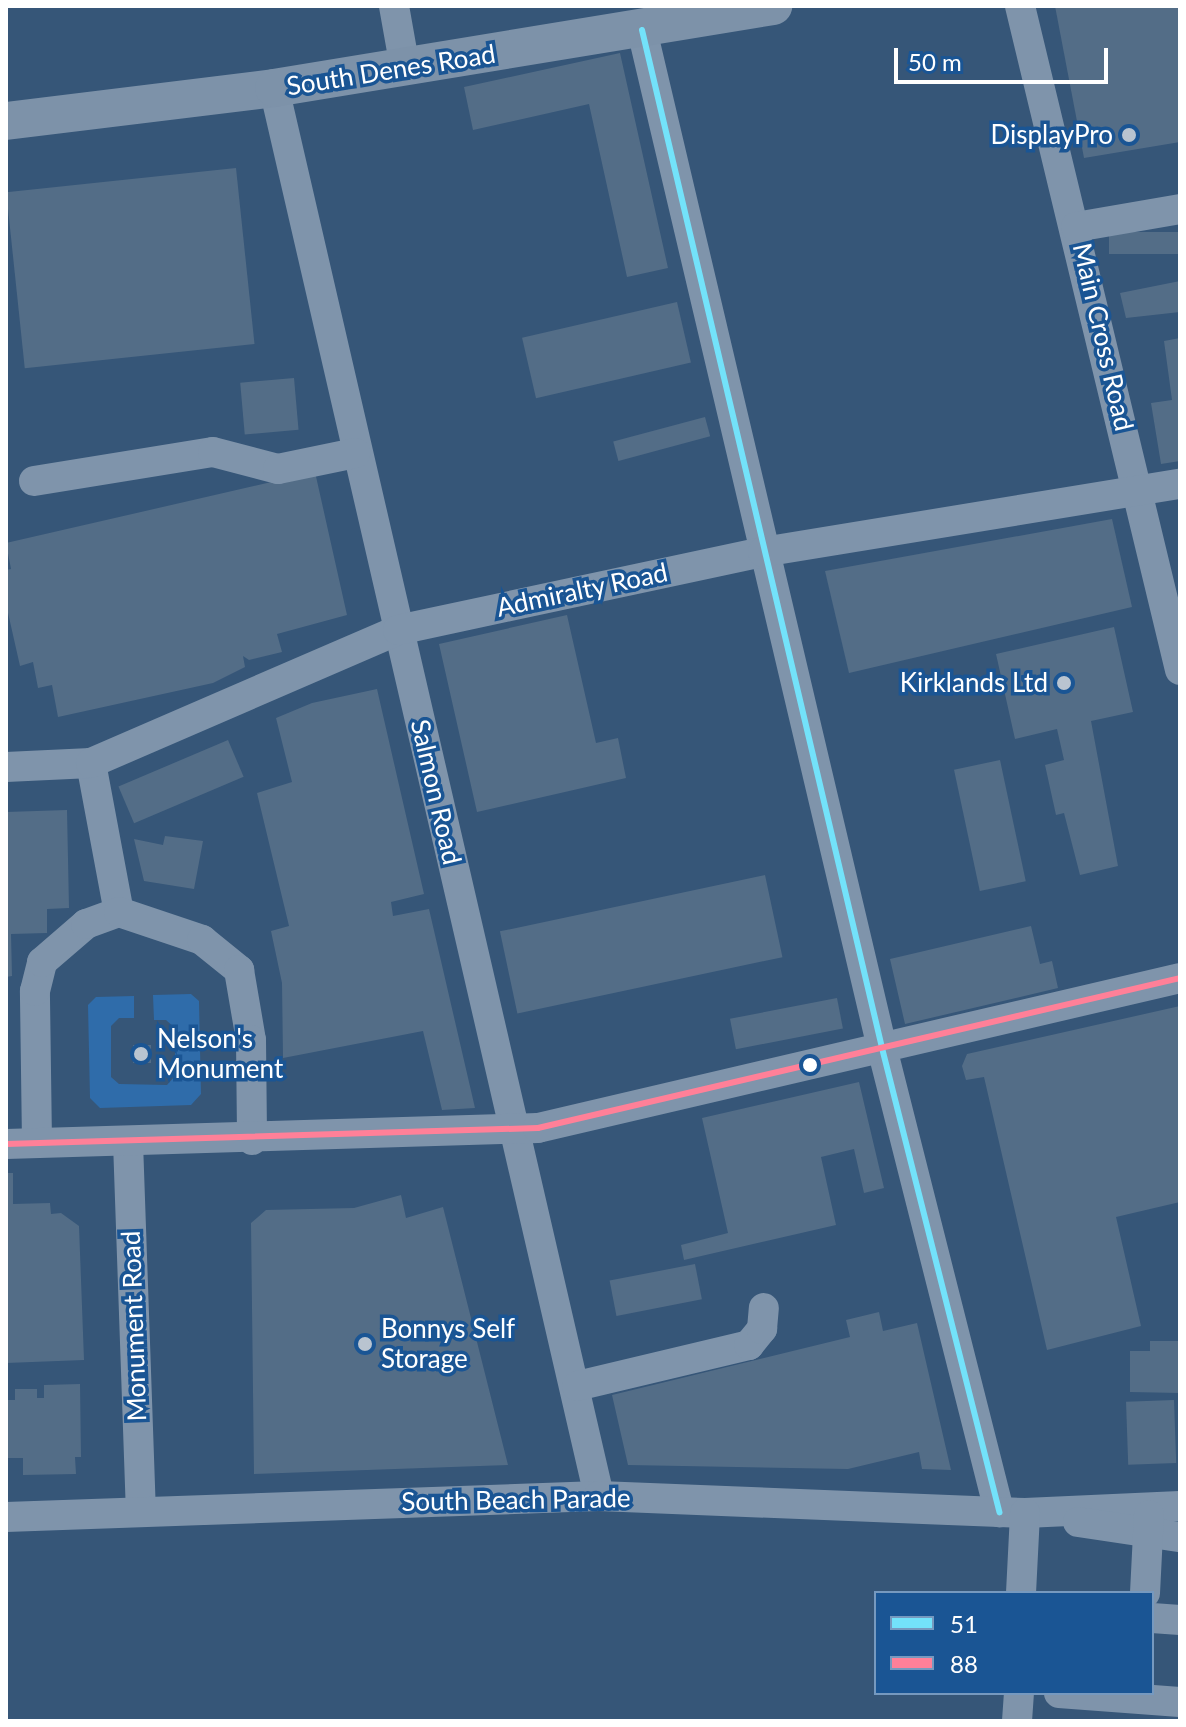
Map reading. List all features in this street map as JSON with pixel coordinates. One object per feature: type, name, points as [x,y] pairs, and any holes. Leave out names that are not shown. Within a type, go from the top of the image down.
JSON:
[{"type":"main road","name":"South Denes Road","points":[[6,121],[274,88],[642,30],[773,6]]},
{"type":"street","points":[[394,6],[405,68]]},
{"type":"street","name":"Main Cross Road","points":[[1020,6],[1076,227],[1180,670]]},
{"type":"street","points":[[642,30],[882,1048],[1012,1513],[1021,1591]]},
{"type":"street","name":"Salmon Road","points":[[274,88],[355,453],[577,1386],[599,1496]]},
{"type":"street","points":[[1076,227],[1180,209]]},
{"type":"street","points":[[34,481],[213,452],[278,469],[355,453]]},
{"type":"street","name":"Admiralty Road","points":[[6,767],[91,763],[398,630],[763,552],[1180,484]]},
{"type":"street","points":[[91,763],[119,912]]},
{"type":"street","points":[[37,1142],[35,991],[42,962],[86,924],[119,912],[202,940],[239,970],[251,1040],[252,1140]]},
{"type":"street","points":[[6,1144],[252,1140],[515,1130],[1180,978]]},
{"type":"street","name":"Monument Road","points":[[128,1142],[141,1510]]},
{"type":"street","points":[[577,1386],[749,1345],[762,1329],[764,1308]]},
{"type":"street","name":"South Beach Parade","points":[[6,1517],[599,1496],[1148,1520],[1180,1537]]},
{"type":"street","name":"South Beach Parade","points":[[1148,1520],[1180,1506]]},
{"type":"street","points":[[1145,1591],[1148,1520]]},
{"type":"street","points":[[1154,1618],[1180,1620]]},
{"type":"street","points":[[1017,1721],[1019,1695]]},
{"type":"street","points":[[1074,1695],[1139,1704],[1180,1702]]},
{"type":"shaded area","points":[[191,994],[199,1001],[201,1094],[191,1105],[100,1108],[90,1098],[88,1005],[96,997],[134,996],[134,1018],[119,1018],[111,1026],[111,1077],[119,1084],[167,1085],[175,1076],[175,1028],[166,1020],[154,1020],[153,995]]},
{"type":"building","points":[[1055,6],[1180,6],[1180,142],[1084,158]]},
{"type":"building","points":[[620,53],[668,268],[627,277],[589,104],[473,130],[464,87]]},
{"type":"building","points":[[236,168],[255,344],[25,368],[6,192]]},
{"type":"building","points":[[1109,232],[1180,232],[1180,254],[1109,254]]},
{"type":"building","points":[[1180,281],[1180,312],[1126,318],[1120,293]]},
{"type":"building","points":[[677,302],[691,362],[536,398],[522,338]]},
{"type":"building","points":[[1180,338],[1180,461],[1161,464],[1151,403],[1172,400],[1164,341]]},
{"type":"building","points":[[294,378],[299,430],[245,435],[240,383]]},
{"type":"building","points":[[705,417],[710,436],[618,461],[613,442]]},
{"type":"building","points":[[315,472],[347,615],[277,634],[282,652],[249,660],[243,656],[245,667],[213,683],[58,717],[52,685],[38,688],[33,662],[20,666],[6,604],[6,570],[11,569],[6,543]]},
{"type":"building","points":[[1112,519],[1132,607],[849,673],[825,571]]},
{"type":"building","points":[[567,615],[596,743],[618,738],[626,778],[477,812],[439,644]]},
{"type":"building","name":"Kirklands Ltd","points":[[1114,627],[1133,712],[1091,721],[1118,866],[1080,875],[1064,813],[1056,815],[1045,765],[1064,760],[1057,729],[1015,739],[996,654]]},
{"type":"building","points":[[377,689],[424,894],[391,902],[393,916],[429,909],[475,1108],[442,1110],[423,1031],[283,1058],[282,983],[271,931],[289,926],[257,793],[292,782],[276,718],[312,703]]},
{"type":"building","points":[[228,740],[244,777],[134,823],[118,786]]},
{"type":"building","points":[[1000,760],[1026,881],[980,891],[954,770]]},
{"type":"building","points":[[67,810],[69,908],[47,909],[47,933],[11,934],[12,976],[6,977],[6,812]]},
{"type":"building","points":[[165,836],[203,841],[194,889],[144,881],[134,839],[163,845]]},
{"type":"building","points":[[765,875],[782,957],[517,1014],[500,931]]},
{"type":"building","points":[[1031,926],[1040,964],[1052,961],[1058,988],[905,1024],[890,959]]},
{"type":"building","points":[[837,998],[843,1028],[736,1049],[730,1019]]},
{"type":"building","points":[[1180,1006],[1180,1202],[1116,1217],[1141,1326],[1047,1350],[984,1077],[966,1080],[962,1066],[967,1054]]},
{"type":"building","name":"Nelson's Monument","points":[[133,1045],[151,1045],[151,1063],[133,1063]]},
{"type":"building","points":[[859,1082],[884,1188],[864,1193],[854,1149],[821,1157],[836,1225],[684,1260],[681,1245],[728,1233],[702,1118]]},
{"type":"building","points":[[6,1173],[13,1173],[13,1204],[50,1203],[51,1214],[61,1213],[79,1226],[84,1360],[6,1363]]},
{"type":"building","name":"Bonnys Self Storage","points":[[401,1195],[406,1218],[443,1207],[508,1465],[254,1474],[251,1223],[266,1210],[354,1208]]},
{"type":"building","points":[[695,1264],[702,1299],[616,1316],[610,1281]]},
{"type":"building","points":[[879,1312],[883,1331],[917,1323],[951,1470],[922,1469],[919,1452],[848,1469],[628,1465],[612,1395],[850,1337],[846,1320]]},
{"type":"building","points":[[1150,1341],[1180,1341],[1180,1393],[1130,1392],[1130,1351],[1150,1351]]},
{"type":"building","points":[[80,1384],[81,1457],[75,1457],[76,1474],[23,1475],[23,1458],[6,1458],[6,1400],[15,1400],[15,1389],[37,1389],[37,1398],[44,1398],[44,1385]]},
{"type":"building","points":[[1174,1400],[1176,1463],[1128,1465],[1126,1402]]},
{"type":"transit line","name":"51","points":[[642,30],[882,1048],[999,1512]]},
{"type":"transit line","name":"88","points":[[6,1144],[538,1128],[1180,978]]},
{"type":"place","name":"DisplayPro","points":[[1129,135]]},
{"type":"place","name":"Kirklands Ltd","points":[[1064,683]]},
{"type":"place","name":"Nelson's Monument","points":[[141,1054]]},
{"type":"place","name":"Bonnys Self Storage","points":[[365,1344]]}]
